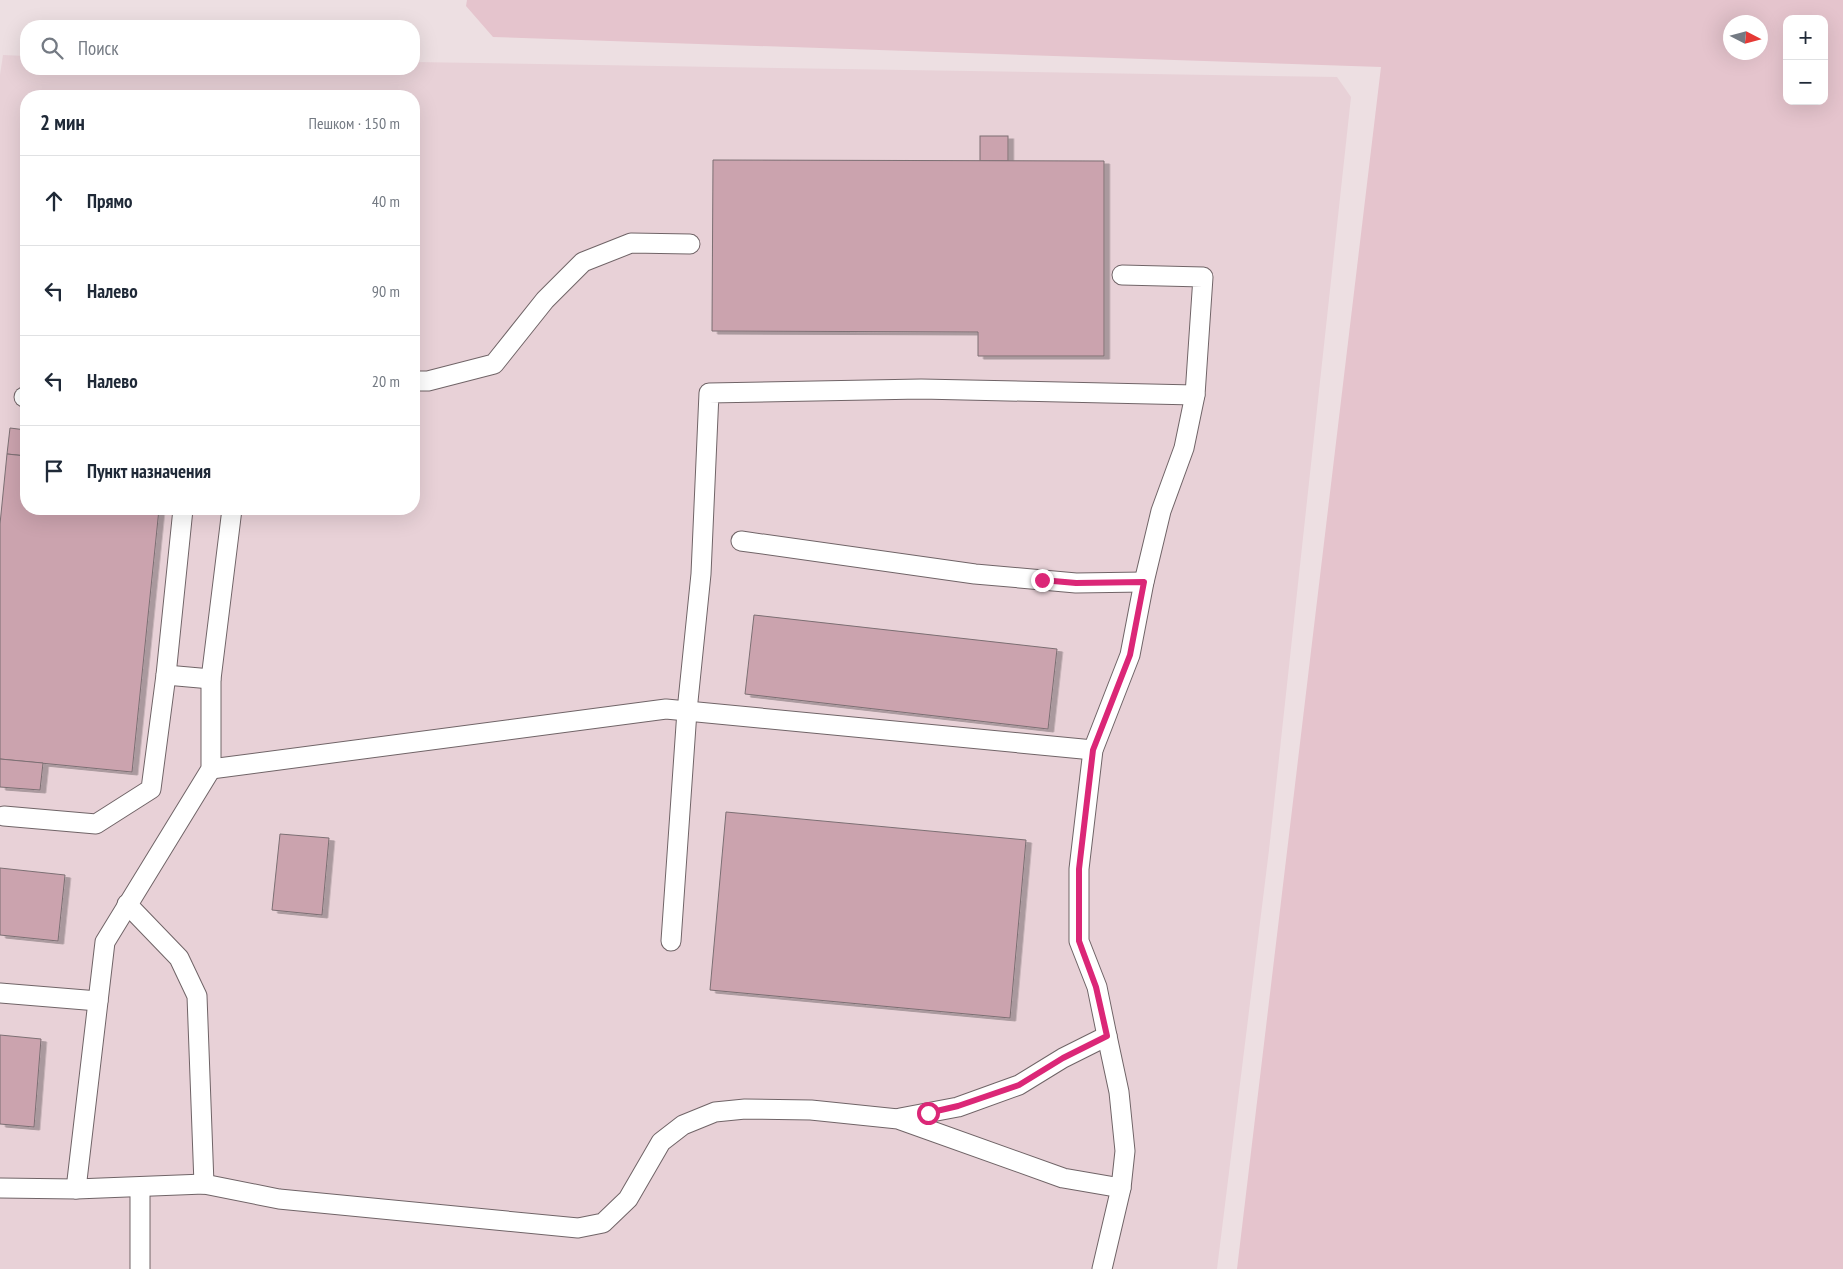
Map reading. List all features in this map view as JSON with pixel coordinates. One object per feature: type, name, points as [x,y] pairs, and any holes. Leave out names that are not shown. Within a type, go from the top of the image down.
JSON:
[{"type":"lane","points":[[420,381],[428,381],[494,364],[545,300],[583,262],[631,243],[690,244]]},
{"type":"lane","points":[[1102,1269],[1121,1188],[1125,1151],[1119,1092],[1107,1036],[1096,987],[1079,941],[1079,869],[1093,750],[1130,655],[1144,582],[1161,511],[1184,448],[1195,395],[1203,277],[1122,276]]},
{"type":"lane","points":[[672,941],[687,711],[700,574],[709,392],[921,389],[1195,395]]},
{"type":"lane","points":[[4,816],[96,824],[151,789],[166,675],[182,515]]},
{"type":"lane","points":[[76,1189],[105,942],[211,769],[211,679],[231,515]]},
{"type":"lane","points":[[740,541],[974,574],[1076,583],[1144,582]]},
{"type":"lane","points":[[166,675],[211,679]]},
{"type":"lane","points":[[211,769],[666,709],[1093,750]]},
{"type":"lane","points":[[128,904],[179,958],[198,996],[204,1184]]},
{"type":"lane","points":[[0,993],[98,1001]]},
{"type":"lane","points":[[898,1119],[958,1106],[1019,1085],[1063,1058],[1107,1036]]},
{"type":"lane","points":[[0,1188],[76,1189],[204,1184],[279,1199],[578,1228],[603,1222],[628,1199],[661,1142],[683,1125],[715,1112],[745,1109],[811,1110],[898,1119],[1063,1178],[1121,1188]]},
{"type":"lane","points":[[140,1187],[140,1269]]},
{"type":"shaded area","points":[[467,0],[1843,0],[1843,1269],[1237,1269],[1381,67],[493,37],[466,6]]},
{"type":"shaded area","points":[[3,55],[20,56],[20,75],[420,75],[420,62],[1337,77],[1351,97],[1269,850],[1217,1269],[0,1269],[0,75]]},
{"type":"building","points":[[980,136],[1008,136],[1008,161],[980,161]]},
{"type":"building","points":[[713,160],[1104,161],[1104,356],[978,356],[978,332],[712,331]]},
{"type":"building","points":[[10,428],[20,429],[20,455],[7,454]]},
{"type":"building","points":[[7,454],[20,455],[20,515],[158,515],[132,772],[0,759],[0,524]]},
{"type":"building","points":[[754,615],[1057,649],[1048,729],[745,694]]},
{"type":"building","points":[[0,759],[43,763],[40,790],[0,787]]},
{"type":"building","points":[[726,812],[1026,840],[1010,1018],[710,990]]},
{"type":"building","points":[[280,834],[329,838],[322,915],[272,910]]},
{"type":"building","points":[[0,868],[65,875],[58,941],[0,935]]},
{"type":"building","points":[[0,1035],[41,1039],[34,1127],[0,1124]]},
{"type":"route","points":[[928,1113],[958,1106],[1019,1085],[1063,1058],[1107,1036],[1096,987],[1079,941],[1079,869],[1093,750],[1130,655],[1144,582],[1076,583],[1042,580]]}]
